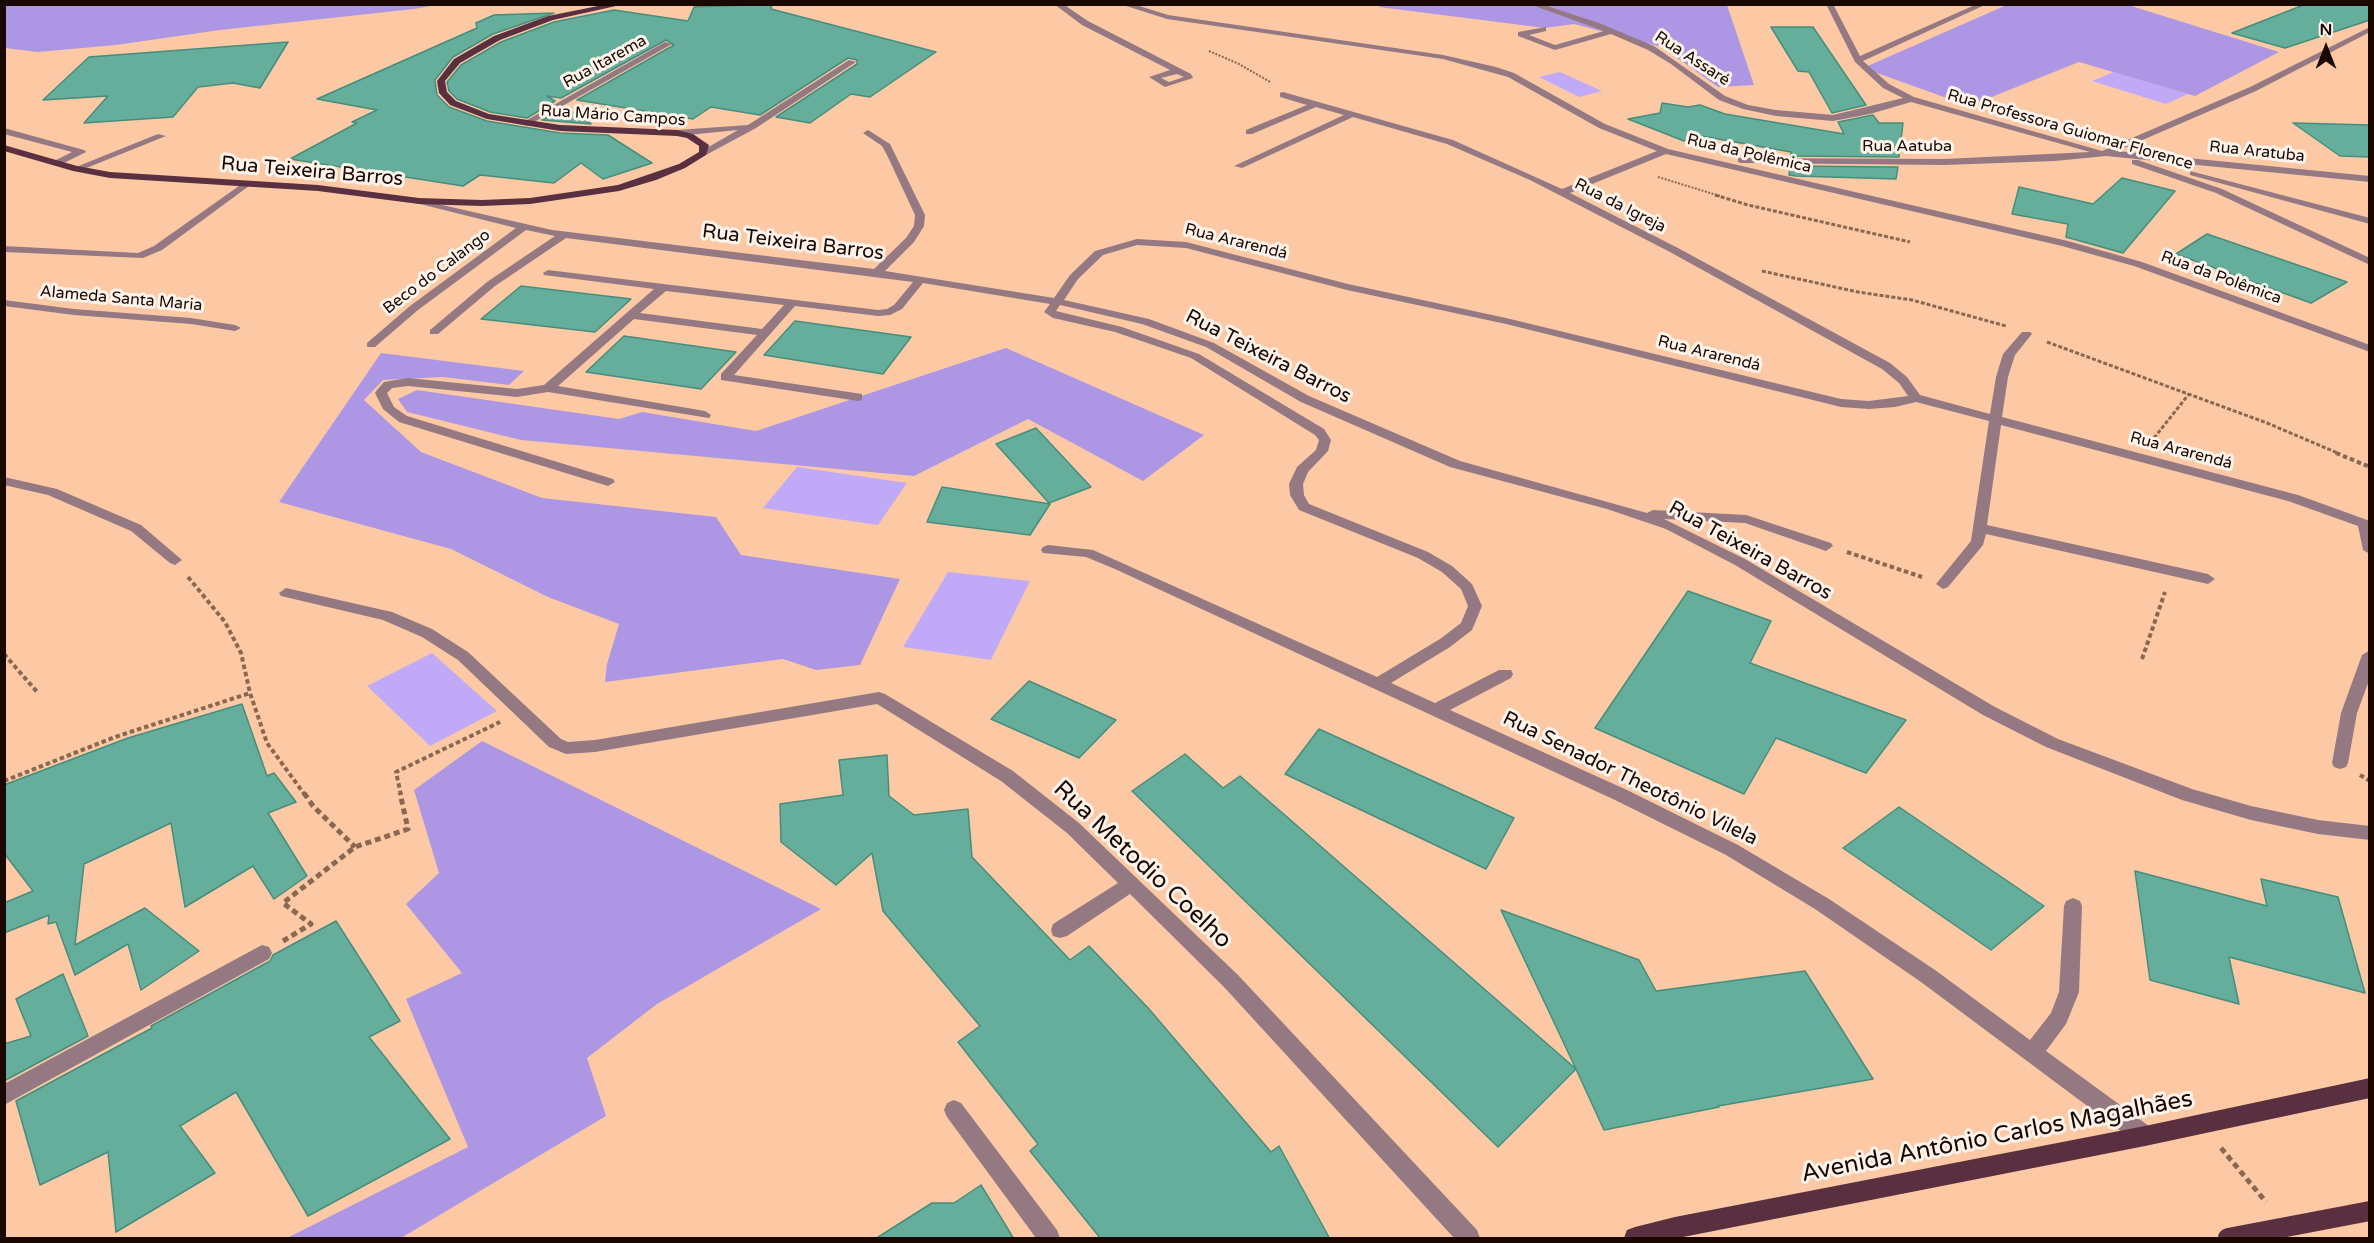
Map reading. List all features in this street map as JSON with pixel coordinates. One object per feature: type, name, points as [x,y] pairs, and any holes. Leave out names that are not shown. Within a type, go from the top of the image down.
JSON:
[{"type":"main road","name":"Rua Mário Campos","points":[[622,4],[551,18],[522,28],[471,51],[447,71],[441,81],[443,93],[453,103],[477,113],[524,124],[600,132],[677,134],[700,141],[704,145],[703,153]]},
{"type":"main road","name":"Rua Teixeira Barros","points":[[4,148],[76,169],[144,179],[318,188],[419,201]]},
{"type":"main road","points":[[419,201],[482,203],[582,195],[653,178],[682,166],[703,153]]},
{"type":"main road","name":"Avenida Antônio Carlos Magalhães","points":[[1635,1239],[1675,1228],[2145,1136],[2370,1088]]},
{"type":"main road","points":[[2228,1239],[2370,1211]]},
{"type":"street","points":[[1057,4],[1085,23],[1177,70]]},
{"type":"street","name":"Rua da Polêmica","points":[[1123,4],[1167,17],[1443,57],[1493,69],[1511,75],[1602,126],[1665,151],[1708,159],[2075,246],[2198,285],[2370,349]]},
{"type":"street","name":"Rua Assaré","points":[[1532,4],[1612,31],[1651,48],[1722,98],[1746,107],[1787,115],[1833,118],[1870,111],[1911,99]]},
{"type":"street","name":"Rua Professora Guiomar Florence","points":[[1829,4],[1858,60],[1886,86],[1911,99],[2174,174],[2219,191],[2370,262]]},
{"type":"street","points":[[1858,60],[1984,4]]},
{"type":"street","points":[[1954,7],[1960,15]]},
{"type":"street","points":[[1543,29],[1521,34],[1555,48],[1612,31]]},
{"type":"street","points":[[2106,153],[2253,89],[2370,29]]},
{"type":"street","name":"Rua Itarema","points":[[524,124],[668,44]]},
{"type":"street","points":[[703,153],[753,126],[852,62]]},
{"type":"street","name":"Rua da Igreja","points":[[1283,95],[1450,142],[1490,158],[1703,266],[1886,366],[1903,380],[1916,398]]},
{"type":"street","points":[[1249,132],[1314,105]]},
{"type":"street","points":[[1239,166],[1351,115]]},
{"type":"street","points":[[677,134],[753,126]]},
{"type":"street","points":[[4,130],[81,153],[57,163]]},
{"type":"street","points":[[868,134],[885,144],[920,215],[919,226],[910,240],[877,273]]},
{"type":"street","points":[[76,169],[161,136]]},
{"type":"street","points":[[1561,193],[1665,151]]},
{"type":"street","points":[[2106,153],[2243,185],[2370,221]]},
{"type":"street","name":"Rua Aatuba","points":[[1708,159],[1944,162],[2055,158],[2106,153]]},
{"type":"street","name":"Rua Aratuba","points":[[2106,153],[2370,178]]},
{"type":"street","points":[[4,249],[128,257],[151,252],[246,184]]},
{"type":"street","name":"Rua Teixeira Barros","points":[[419,201],[565,234],[921,279],[1053,307],[1134,318],[1180,332],[1210,345],[1305,399],[1356,424],[1455,464],[1639,514],[1671,526],[1740,562],[1989,711],[2052,743],[2158,784],[2241,810],[2318,827],[2370,833]]},
{"type":"street","name":"Beco do Calango","points":[[371,345],[414,308],[524,226]]},
{"type":"street","points":[[434,332],[491,285],[565,234]]},
{"type":"street","name":"Rua Ararendá","points":[[1053,307],[1074,277],[1099,253],[1117,246],[1159,241],[1186,244],[1336,284],[1506,321],[1841,403],[1869,405],[1895,403],[1916,398],[2293,498],[2367,525]]},
{"type":"street","points":[[548,273],[878,313],[890,312],[898,307],[921,279]]},
{"type":"street","points":[[548,388],[663,287]]},
{"type":"street","points":[[793,302],[725,377],[858,397]]},
{"type":"street","name":"Alameda Santa Maria","points":[[4,303],[74,312],[191,321],[235,328]]},
{"type":"street","points":[[1053,307],[1057,316],[1118,330],[1195,356],[1320,432],[1325,441],[1322,451],[1302,470],[1296,484],[1297,495],[1304,507],[1423,555],[1447,569],[1467,587],[1475,606],[1467,626],[1445,643],[1376,685]]},
{"type":"street","points":[[632,315],[765,333]]},
{"type":"street","points":[[1943,584],[1978,542],[2002,377],[2009,354],[2026,334]]},
{"type":"street","points":[[608,482],[403,419],[389,410],[381,393],[388,385],[408,381],[518,393],[548,388],[705,415]]},
{"type":"street","points":[[4,481],[51,492],[93,508],[136,528],[175,560]]},
{"type":"street","points":[[1639,514],[1746,519],[1826,546]]},
{"type":"street","points":[[2367,525],[2370,550]]},
{"type":"street","points":[[1980,528],[2208,579]]},
{"type":"street","name":"Rua Senador Theotônio Vilela","points":[[1048,550],[1088,553],[1120,566],[1376,685],[1621,795],[1732,850],[1822,904],[1928,976],[2145,1136]]},
{"type":"street","points":[[286,593],[387,616],[427,633],[463,656],[522,712]]},
{"type":"street","points":[[2340,763],[2349,713],[2370,656]]},
{"type":"street","points":[[1434,711],[1505,674]]},
{"type":"street","name":"Rua Metodio Coelho","points":[[522,712],[555,743],[567,748],[595,746],[879,698],[1007,776],[1073,828],[1232,981],[1469,1239]]},
{"type":"street","points":[[1060,930],[1131,884]]},
{"type":"street","points":[[2032,1053],[2059,1018],[2069,992],[2073,906]]},
{"type":"street","points":[[4,1095],[262,953]]},
{"type":"street","points":[[954,1110],[1049,1239]]},
{"type":"path","points":[[1209,51],[1239,64],[1276,86],[1283,95]]},
{"type":"path","points":[[1624,168],[1748,205],[1910,242]]},
{"type":"path","points":[[2141,458],[2162,426],[2189,394]]},
{"type":"path","points":[[1826,546],[1943,584]]},
{"type":"path","points":[[175,560],[225,622],[241,653],[250,693],[267,743],[313,806],[355,847]]},
{"type":"path","points":[[2142,659],[2172,571]]},
{"type":"path","points":[[4,654],[38,693]]},
{"type":"path","points":[[4,781],[115,737],[250,693]]},
{"type":"path","points":[[262,953],[311,924],[283,903],[355,847],[408,829],[396,772],[522,712]]},
{"type":"path","points":[[2201,1124],[2274,1212]]},
{"type":"shaded area","points":[[5,4],[436,5],[220,30],[116,45],[38,52],[5,48]]},
{"type":"shaded area","points":[[1382,4],[1727,5],[1754,85],[1718,87],[1662,47],[1574,24],[1545,28],[1379,7]]},
{"type":"shaded area","points":[[2009,4],[2128,5],[2279,52],[2195,96],[2079,62],[1969,106],[1863,68]]},
{"type":"shaded area","points":[[1560,72],[1602,91],[1579,97],[1539,77]]},
{"type":"shaded area","points":[[2114,72],[2188,94],[2166,104],[2092,81]]},
{"type":"shaded area","points":[[1006,348],[1204,435],[1143,481],[1028,419],[914,476],[521,440],[407,412],[398,399],[417,390],[619,419],[642,412],[756,431]]},
{"type":"shaded area","points":[[381,353],[524,371],[509,385],[443,377],[383,380],[364,400],[421,452],[542,498],[716,517],[741,555],[900,579],[860,665],[816,670],[783,659],[605,682],[607,664],[619,624],[548,597],[451,549],[279,502]]},
{"type":"shaded area","points":[[797,467],[907,483],[878,525],[763,508]]},
{"type":"shaded area","points":[[948,572],[1030,581],[991,660],[903,647]]},
{"type":"shaded area","points":[[432,653],[497,711],[430,746],[367,686]]},
{"type":"shaded area","points":[[482,741],[821,909],[657,1004],[587,1058],[606,1116],[401,1238],[287,1238],[468,1147],[406,999],[462,973],[406,904],[439,873],[414,790]]},
{"type":"building","points":[[772,4],[771,9],[936,52],[870,97],[851,94],[810,123],[776,117],[857,64],[857,60],[848,58],[760,115],[711,107],[693,119],[577,100],[674,45],[666,40],[561,98],[547,96],[555,101],[527,118],[490,112],[457,99],[449,91],[447,82],[461,65],[501,42],[554,22],[614,10],[688,21],[694,7]]},
{"type":"building","points":[[2306,4],[2370,4],[2370,20],[2285,48],[2232,33]]},
{"type":"building","points":[[554,13],[493,34],[453,57],[435,80],[437,95],[449,107],[487,121],[560,133],[608,135],[652,163],[603,179],[581,163],[554,183],[480,175],[463,186],[290,159],[357,123],[352,122],[377,110],[317,99],[477,28],[476,23],[494,15]]},
{"type":"building","points":[[1771,27],[1813,27],[1866,105],[1832,113],[1809,72],[1798,71]]},
{"type":"building","points":[[288,42],[260,88],[233,83],[198,87],[173,117],[84,123],[108,96],[43,100],[89,57]]},
{"type":"building","points":[[1662,103],[1688,107],[1700,105],[1725,114],[1844,134],[1838,122],[1873,115],[1879,123],[1903,123],[1899,157],[1791,156],[1791,152],[1696,135],[1684,141],[1628,119],[1660,113]]},
{"type":"building","points":[[565,107],[591,124],[542,120]]},
{"type":"building","points":[[2293,123],[2370,125],[2370,157],[2340,156]]},
{"type":"building","points":[[1790,166],[1898,167],[1896,179],[1796,176],[1789,175]]},
{"type":"building","points":[[2122,178],[2175,191],[2123,253],[2066,237],[2068,224],[2012,214],[2019,187],[2093,204]]},
{"type":"building","points":[[2207,234],[2347,282],[2311,303],[2176,254]]},
{"type":"building","points":[[521,286],[631,299],[595,332],[481,319]]},
{"type":"building","points":[[795,321],[911,337],[883,374],[764,355]]},
{"type":"building","points":[[624,336],[736,352],[701,389],[586,372]]},
{"type":"building","points":[[1036,428],[1091,487],[1049,503],[996,444]]},
{"type":"building","points":[[942,487],[1050,504],[1030,535],[927,522]]},
{"type":"building","points":[[1688,591],[1771,621],[1750,663],[1906,720],[1866,773],[1776,738],[1744,794],[1595,728]]},
{"type":"building","points":[[1029,681],[1116,720],[1079,758],[991,719]]},
{"type":"building","points":[[242,704],[267,776],[274,773],[296,802],[268,813],[307,876],[274,899],[253,866],[185,907],[171,823],[84,864],[75,945],[145,908],[199,951],[141,990],[128,944],[75,975],[56,922],[48,924],[49,915],[4,933],[4,903],[33,891],[4,853],[4,785],[128,738]]},
{"type":"building","points":[[1319,729],[1514,818],[1486,869],[1285,774]]},
{"type":"building","points":[[1185,754],[1223,788],[1240,776],[1576,1069],[1498,1147],[1132,791]]},
{"type":"building","points":[[887,755],[889,796],[914,815],[968,809],[972,857],[1070,960],[1089,946],[1149,1009],[1271,1152],[1279,1146],[1330,1239],[1101,1239],[1030,1151],[1038,1144],[958,1042],[980,1026],[883,911],[872,853],[836,885],[781,842],[780,804],[843,795],[839,760]]},
{"type":"building","points":[[1899,807],[2044,906],[1991,950],[1843,848]]},
{"type":"building","points":[[2135,871],[2267,906],[2261,879],[2338,897],[2365,993],[2229,957],[2239,1004],[2150,980]]},
{"type":"building","points":[[1501,910],[1639,960],[1656,991],[1805,971],[1873,1079],[1718,1106],[1604,1130]]},
{"type":"building","points":[[336,921],[400,1021],[369,1037],[450,1139],[308,1216],[236,1092],[180,1126],[215,1173],[116,1232],[108,1152],[40,1185],[16,1101],[152,1028],[151,1026],[270,961],[273,955]]},
{"type":"building","points":[[63,974],[88,1036],[4,1081],[4,1044],[31,1036],[16,999]]},
{"type":"building","points":[[981,1185],[1014,1239],[875,1239],[932,1203],[954,1203]]}]
